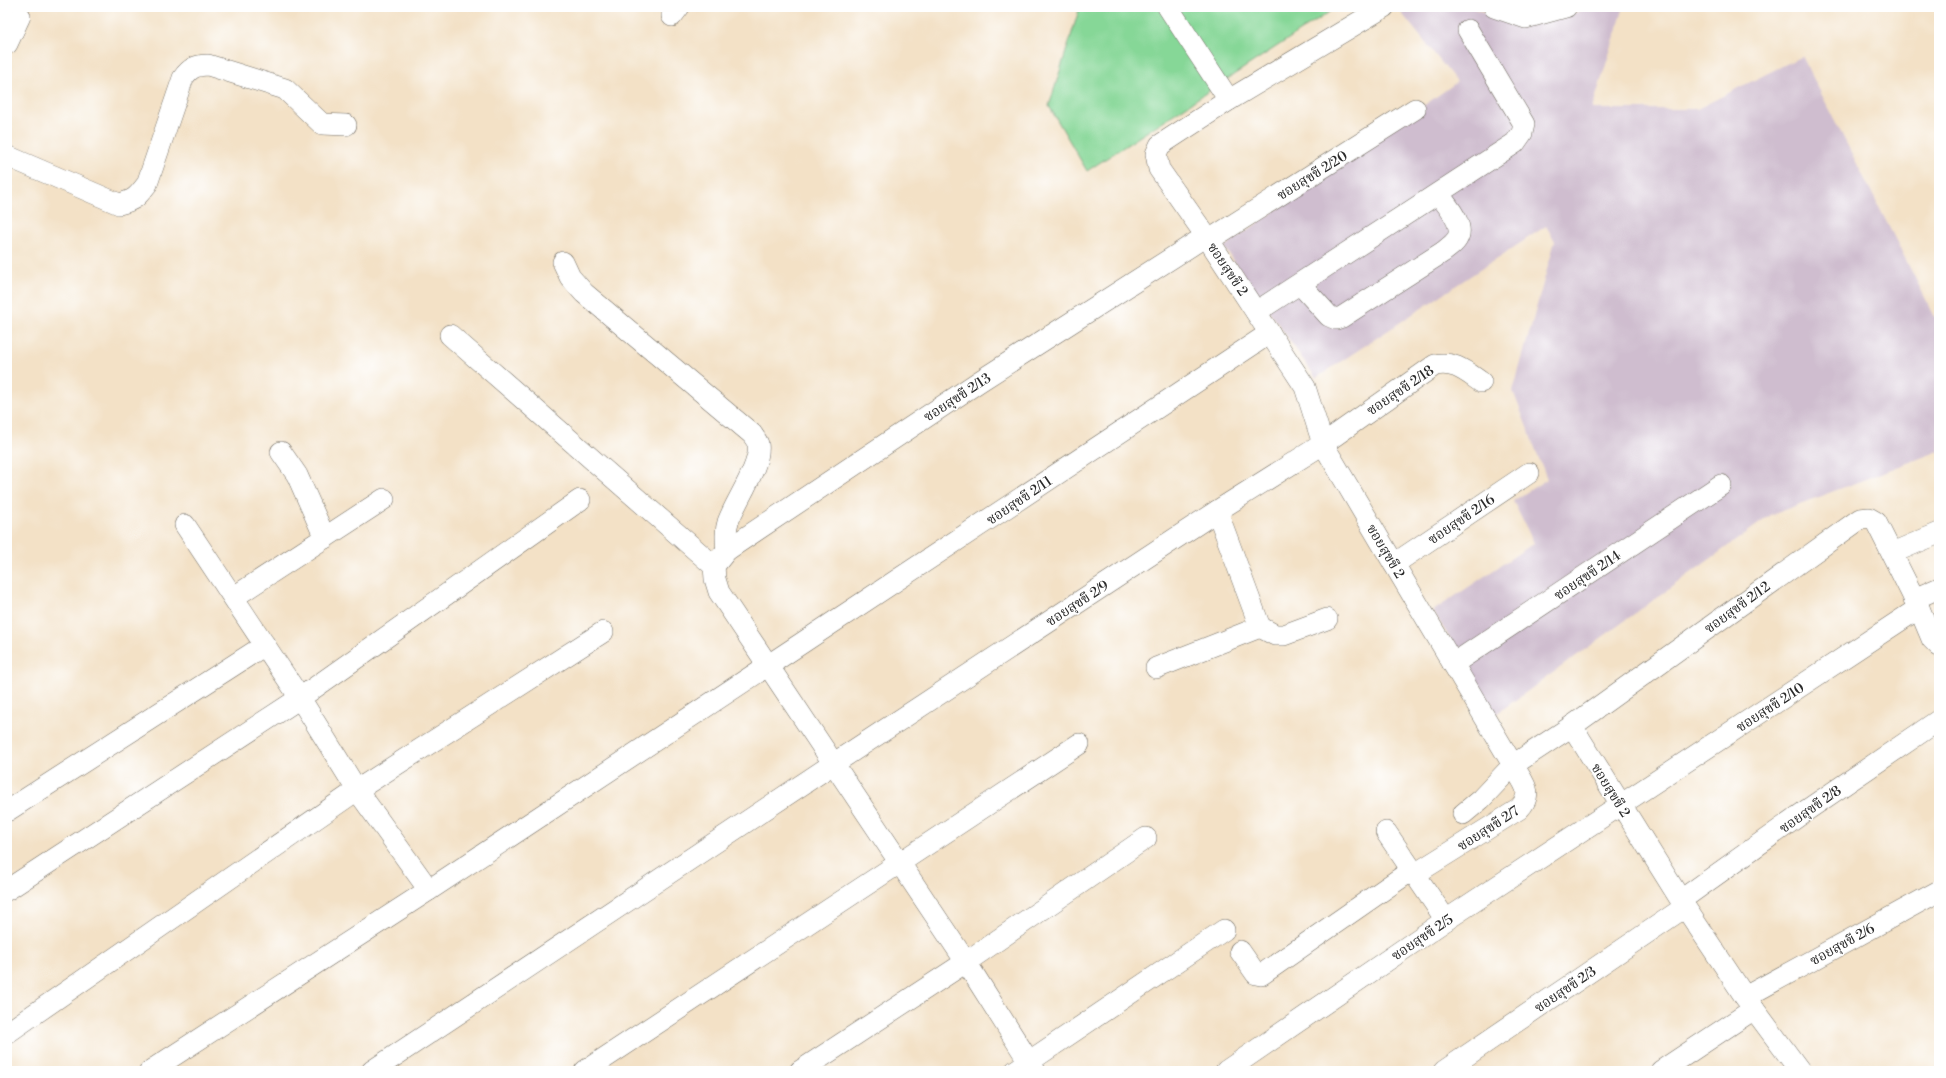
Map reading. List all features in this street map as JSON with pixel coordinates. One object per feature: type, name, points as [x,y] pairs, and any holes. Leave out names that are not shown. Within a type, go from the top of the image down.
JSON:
[{"type":"street","points":[[1168,7],[1229,100]]},
{"type":"street","name":"ซอยสุขขี 2","points":[[1384,7],[1229,100],[1160,145],[1156,154],[1159,169],[1207,238],[1305,387],[1323,444],[1513,765]]},
{"type":"street","points":[[1494,7],[1526,18],[1566,7]]},
{"type":"street","points":[[7,44],[20,16]]},
{"type":"street","points":[[1256,312],[1439,194],[1515,143],[1522,134],[1524,124],[1517,110],[1468,30]]},
{"type":"street","points":[[7,156],[119,204],[131,201],[138,196],[147,184],[183,78],[189,70],[198,65],[208,65],[279,87],[292,95],[322,124],[346,125]]},
{"type":"street","name":"ซอยสุขขี 2/20","points":[[1207,238],[1415,109]]},
{"type":"street","points":[[1300,284],[1329,316],[1336,319],[1342,317],[1444,252],[1457,239],[1459,226],[1439,194]]},
{"type":"street","name":"ซอยสุขขี 2/13","points":[[720,558],[980,381],[1207,238]]},
{"type":"street","points":[[563,262],[570,277],[584,293],[752,434],[758,443],[759,454],[728,522],[715,579],[719,592],[966,962],[1026,1068],[1224,930]]},
{"type":"street","name":"ซอยสุขขี 2/11","points":[[150,1071],[429,890],[1270,333]]},
{"type":"street","points":[[450,335],[720,558]]},
{"type":"street","name":"ซอยสุขขี 2/18","points":[[1323,444],[1434,365],[1445,363],[1456,365],[1481,382]]},
{"type":"street","name":"ซอยสุขขี 2/9","points":[[372,1071],[833,764],[1217,511],[1323,444]]},
{"type":"street","points":[[282,452],[297,474],[325,538]]},
{"type":"street","name":"ซอยสุขขี 2/16","points":[[1394,564],[1529,473]]},
{"type":"street","name":"ซอยสุขขี 2/14","points":[[1453,664],[1721,486]]},
{"type":"street","points":[[234,597],[384,499]]},
{"type":"street","points":[[7,890],[300,698],[580,500]]},
{"type":"street","points":[[1217,511],[1260,627],[1275,634],[1284,635],[1327,618]]},
{"type":"street","name":"ซอยสุขขี 2/12","points":[[1572,726],[1860,519],[1869,518],[1876,522],[1892,553]]},
{"type":"street","points":[[185,526],[234,597],[300,698],[357,790],[429,890]]},
{"type":"street","points":[[1939,532],[1892,553],[1932,639],[1939,646]]},
{"type":"street","name":"ซอยสุขขี 2/10","points":[[1620,806],[1939,588]]},
{"type":"street","points":[[1156,668],[1260,627]]},
{"type":"street","points":[[7,1033],[357,790],[603,632]]},
{"type":"street","points":[[7,811],[265,645]]},
{"type":"street","name":"ซอยสุขขี 2/8","points":[[1683,903],[1807,810],[1939,720]]},
{"type":"street","points":[[1463,814],[1482,799],[1513,765],[1572,726]]},
{"type":"street","name":"ซอยสุขขี 2","points":[[1572,726],[1620,806],[1749,1003],[1800,1071]]},
{"type":"street","points":[[585,1071],[1079,744]]},
{"type":"street","name":"ซอยสุขขี 2/7","points":[[1413,872],[1519,809],[1527,801],[1528,791],[1513,765]]},
{"type":"street","name":"ซอยสุขขี 2/5","points":[[1226,1071],[1446,920],[1620,806]]},
{"type":"street","points":[[1386,832],[1446,920]]},
{"type":"street","points":[[800,1071],[966,962],[1146,838]]},
{"type":"street","points":[[1240,951],[1256,974],[1261,976],[1413,872]]},
{"type":"street","name":"ซอยสุขขี 2/6","points":[[1661,1071],[1749,1003],[1939,891]]},
{"type":"street","name":"ซอยสุขขี 2/3","points":[[1444,1071],[1683,903]]},
{"type":"shaded area","points":[[1406,7],[1470,7],[1517,25],[1578,12],[1583,7],[1624,7],[1592,109],[1697,109],[1802,56],[1939,325],[1939,451],[1771,515],[1496,714],[1433,611],[1534,543],[1513,501],[1547,479],[1513,391],[1555,241],[1546,226],[1316,378],[1224,247],[1457,82],[1400,11]]},
{"type":"green space","points":[[1080,7],[1337,7],[1087,171],[1049,106]]}]
